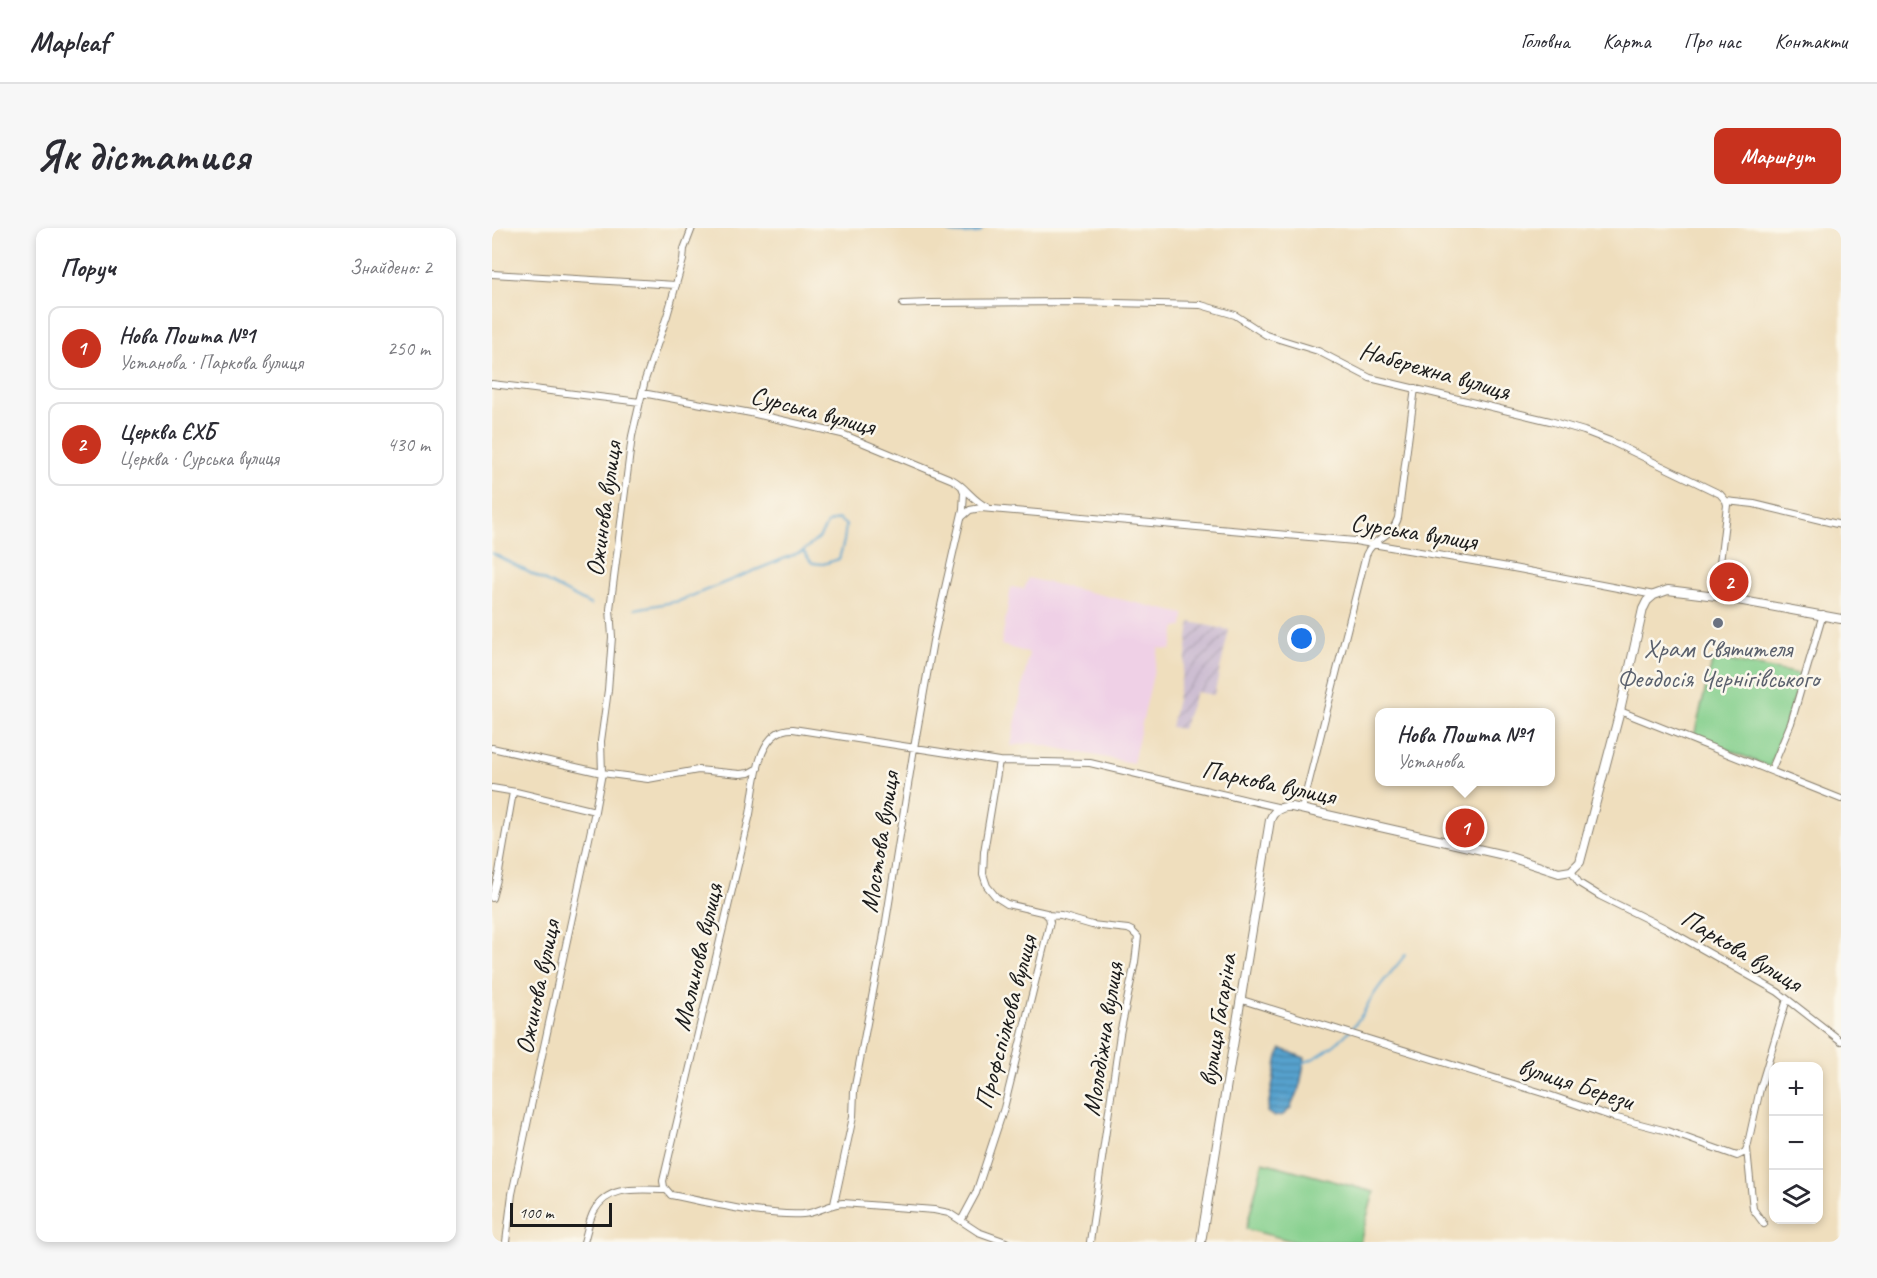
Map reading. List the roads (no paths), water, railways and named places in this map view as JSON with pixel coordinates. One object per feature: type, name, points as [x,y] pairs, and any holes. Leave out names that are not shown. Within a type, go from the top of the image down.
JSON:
[{"type":"street","name":"Ожинова вулиця","points":[[506,1242],[512,1194],[602,773],[601,741],[612,637],[610,609],[631,445],[642,393],[692,228]]},
{"type":"street","points":[[492,274],[676,285]]},
{"type":"street","name":"Набережна вулиця","points":[[903,304],[1073,302],[1201,304],[1235,315],[1266,336],[1318,351],[1370,378],[1584,431],[1610,441],[1720,494],[1726,501],[1754,504],[1841,525]]},
{"type":"street","points":[[492,384],[640,402]]},
{"type":"street","points":[[1302,809],[1366,555],[1372,544],[1392,531],[1398,518],[1415,388]]},
{"type":"street","name":"Сурська вулиця","points":[[642,393],[751,413],[842,434],[958,482],[981,505],[994,510]]},
{"type":"street","name":"Мостова вулиця","points":[[834,1204],[884,940],[933,641],[964,500],[962,487]]},
{"type":"street","points":[[1716,596],[1726,501]]},
{"type":"street","name":"Сурська вулиця","points":[[959,522],[965,513],[975,508],[1355,541],[1654,595],[1668,591],[1716,596],[1841,619]]},
{"type":"street","points":[[1571,871],[1580,862],[1644,609],[1647,601],[1654,595]]},
{"type":"street","points":[[1771,771],[1791,723],[1823,614]]},
{"type":"street","points":[[1620,711],[1841,799]]},
{"type":"street","name":"Паркова вулиця","points":[[779,731],[793,729],[999,761],[1090,763],[1281,808],[1302,809],[1504,855],[1559,873],[1571,871],[1579,883],[1600,896],[1665,928],[1787,999],[1841,1041]]},
{"type":"street","name":"Малинова вулиця","points":[[668,1192],[663,1181],[748,824],[758,768],[767,742],[779,731]]},
{"type":"street","points":[[492,748],[602,773],[648,779],[698,770],[740,774],[749,773],[758,768]]},
{"type":"street","name":"Профспілкова вулиця","points":[[961,1221],[976,1193],[1004,1108],[1050,925],[1047,915],[1007,904],[996,897],[987,886],[983,874],[984,852],[999,761]]},
{"type":"street","points":[[492,788],[595,811]]},
{"type":"street","points":[[492,898],[499,872],[513,792]]},
{"type":"street","name":"вулиця Гагаріна","points":[[1201,1242],[1270,820],[1273,813],[1281,808]]},
{"type":"street","name":"Молодіжна вулиця","points":[[1047,915],[1061,916],[1092,925],[1128,929],[1138,937],[1120,1034],[1090,1242]]},
{"type":"street","points":[[1764,1224],[1753,1209],[1747,1148],[1760,1089],[1787,999]]},
{"type":"street","name":"вулиця Берези","points":[[1242,1000],[1613,1117],[1667,1131],[1732,1155],[1741,1154],[1747,1148]]},
{"type":"street","points":[[584,1242],[594,1212],[601,1202],[611,1194],[623,1190],[668,1192],[756,1210],[784,1213],[814,1212],[843,1203],[934,1210],[949,1213],[978,1232],[1006,1242]]},
{"type":"water","points":[[1282,1049],[1305,1058],[1300,1086],[1290,1109],[1283,1115],[1274,1117],[1267,1112],[1278,1056]]},
{"type":"waterway","points":[[952,228],[977,228]]},
{"type":"waterway","points":[[635,609],[679,601],[803,551],[819,538],[828,523],[838,519],[846,525],[839,559],[823,564],[812,563],[803,551]]},
{"type":"waterway","points":[[492,553],[591,605]]},
{"type":"waterway","points":[[1303,1063],[1328,1050],[1350,1031],[1380,985],[1405,955]]},
{"type":"place","name":"Церква ЄХБ","points":[[1729,582]]},
{"type":"place","name":"Храм Святителя Феодосія Чернігівського","points":[[1718,623]]},
{"type":"place","name":"Нова Пошта №1","points":[[1465,828]]}]
